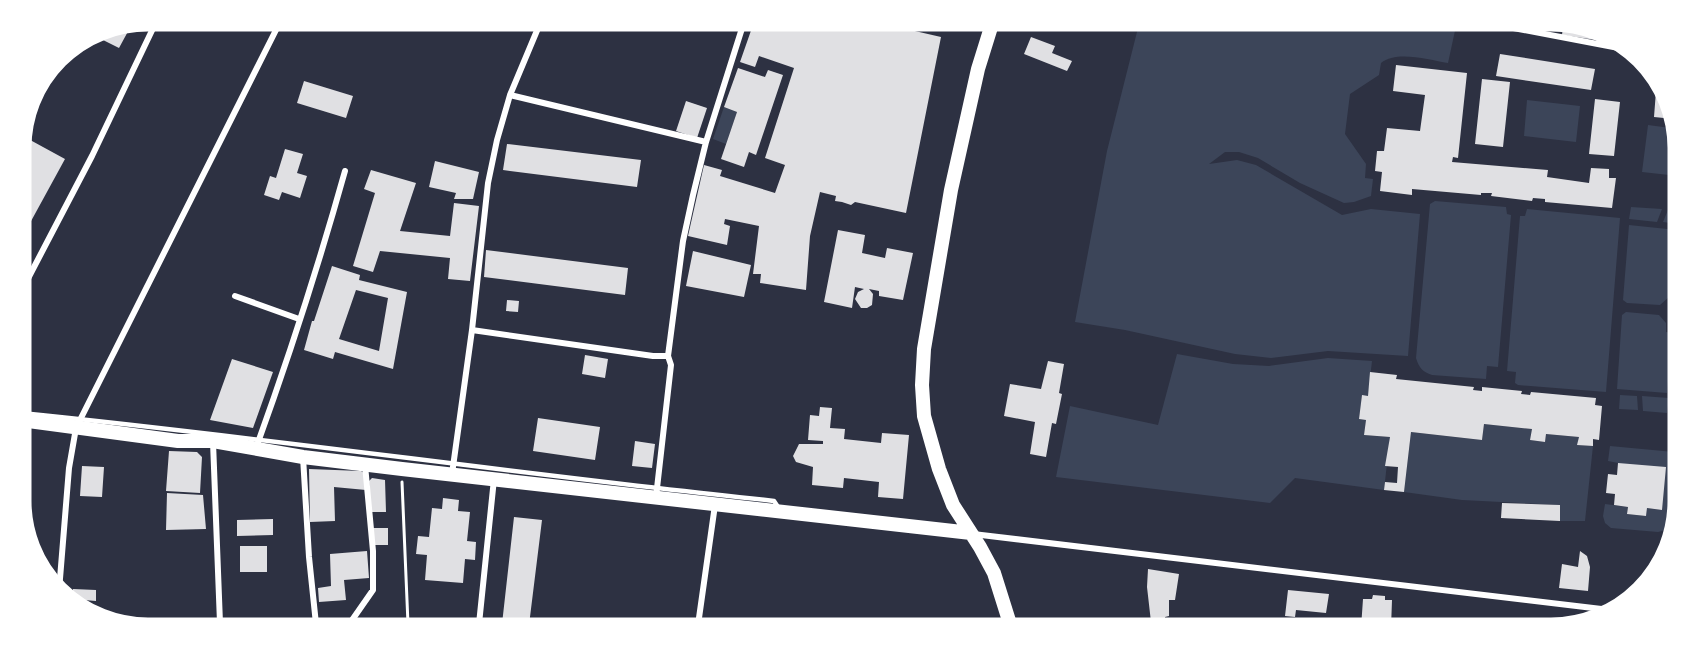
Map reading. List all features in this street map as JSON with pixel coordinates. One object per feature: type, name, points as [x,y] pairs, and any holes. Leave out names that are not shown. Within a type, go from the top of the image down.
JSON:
[{"type":"main road","points":[[990,30],[978,69],[951,190],[924,348],[922,385],[924,416],[939,469],[953,505],[994,573],[1008,619]]},
{"type":"main road","points":[[30,420],[78,423],[178,441],[257,444],[303,457],[402,469],[453,470],[494,479],[656,493],[715,504],[971,533]]},
{"type":"street","points":[[30,275],[92,156],[152,30]]},
{"type":"street","points":[[60,580],[69,468],[78,423],[276,30]]},
{"type":"street","points":[[453,470],[472,330],[488,183],[510,95],[537,30]]},
{"type":"street","points":[[656,493],[671,365],[668,356],[683,241],[706,142],[741,30]]},
{"type":"street","points":[[1524,30],[1611,46]]},
{"type":"street","points":[[510,95],[706,142]]},
{"type":"street","points":[[257,444],[323,249],[345,171]]},
{"type":"street","points":[[235,296],[299,319]]},
{"type":"street","points":[[472,330],[653,356],[668,356]]},
{"type":"street","points":[[213,441],[220,619]]},
{"type":"street","points":[[303,457],[315,619]]},
{"type":"street","points":[[353,619],[373,590],[373,551],[365,464]]},
{"type":"street","points":[[480,619],[494,479]]},
{"type":"street","points":[[699,619],[715,504]]},
{"type":"street","points":[[971,533],[1599,609]]},
{"type":"lane","points":[[30,415],[78,423],[453,470],[656,493],[774,501],[780,511]]},
{"type":"path","points":[[402,469],[408,619]]},
{"type":"shaded area","points":[[1137,30],[1455,30],[1448,63],[1404,56],[1388,59],[1381,63],[1379,75],[1350,94],[1345,134],[1366,164],[1365,178],[1373,179],[1371,196],[1344,203],[1300,183],[1258,158],[1239,152],[1225,152],[1209,164],[1237,160],[1256,165],[1342,215],[1371,209],[1420,214],[1408,356],[1328,351],[1271,358],[1235,354],[1125,330],[1075,322],[1107,151]]},
{"type":"shaded area","points":[[1527,100],[1580,106],[1576,142],[1524,136]]},
{"type":"shaded area","points":[[724,107],[737,112],[726,144],[713,139]]},
{"type":"shaded area","points":[[1648,125],[1667,128],[1669,175],[1642,172]]},
{"type":"shaded area","points":[[1435,201],[1506,207],[1507,214],[1511,215],[1498,367],[1487,366],[1486,379],[1432,375],[1422,369],[1416,358],[1430,204]]},
{"type":"shaded area","points":[[1631,207],[1662,209],[1657,222],[1629,219]]},
{"type":"shaded area","points":[[1527,209],[1620,218],[1606,392],[1518,385],[1515,383],[1516,372],[1507,371],[1520,216],[1525,216]]},
{"type":"shaded area","points":[[1668,210],[1669,210],[1669,223],[1663,222]]},
{"type":"shaded area","points":[[1629,225],[1669,229],[1669,297],[1660,305],[1627,303],[1623,300]]},
{"type":"shaded area","points":[[1626,312],[1659,315],[1666,323],[1666,332],[1669,332],[1667,393],[1617,389],[1622,315]]},
{"type":"shaded area","points":[[1177,354],[1233,364],[1269,366],[1328,358],[1372,361],[1368,396],[1362,396],[1359,419],[1366,420],[1364,435],[1390,437],[1384,490],[1295,478],[1270,503],[1056,477],[1070,406],[1158,425]]},
{"type":"shaded area","points":[[1620,395],[1637,396],[1638,410],[1619,409]]},
{"type":"shaded area","points":[[1642,396],[1669,398],[1667,413],[1643,411]]},
{"type":"shaded area","points":[[1484,424],[1532,429],[1530,440],[1545,442],[1546,434],[1579,437],[1578,445],[1593,446],[1585,521],[1560,521],[1560,505],[1462,500],[1404,492],[1411,432],[1482,440]]},
{"type":"shaded area","points":[[1610,446],[1669,452],[1669,509],[1665,530],[1658,532],[1611,528],[1605,523],[1603,516],[1605,504],[1628,507],[1627,514],[1646,516],[1647,508],[1661,510],[1618,463],[1608,461]]},
{"type":"building","points":[[751,30],[910,30],[941,37],[906,213],[855,202],[851,205],[835,201],[836,196],[820,192],[810,236],[806,290],[760,283],[761,274],[753,274],[759,226],[725,219],[724,224],[730,226],[727,245],[688,236],[704,165],[722,170],[720,176],[775,193],[785,165],[765,158],[794,68],[759,56],[755,67],[740,62]]},
{"type":"building","points":[[1562,31],[1567,31],[1599,40],[1562,35]]},
{"type":"building","points":[[128,32],[119,48],[102,39]]},
{"type":"building","points":[[1031,37],[1055,46],[1052,53],[1072,61],[1067,71],[1024,54]]},
{"type":"building","points":[[1500,54],[1595,69],[1591,90],[1496,76]]},
{"type":"building","points":[[1396,65],[1467,73],[1458,158],[1453,157],[1452,162],[1548,170],[1547,177],[1589,183],[1591,168],[1609,169],[1609,178],[1616,178],[1612,208],[1545,202],[1545,199],[1533,198],[1532,201],[1491,196],[1492,193],[1481,193],[1481,195],[1412,189],[1412,195],[1380,191],[1382,172],[1375,171],[1377,151],[1384,151],[1387,128],[1420,131],[1425,95],[1393,91]]},
{"type":"building","points":[[738,68],[765,77],[768,70],[783,75],[756,155],[749,152],[744,167],[721,159],[737,112],[724,107]]},
{"type":"building","points":[[1482,79],[1510,82],[1503,147],[1475,144]]},
{"type":"building","points":[[304,81],[353,96],[346,118],[297,103]]},
{"type":"building","points":[[1656,94],[1665,118],[1654,117]]},
{"type":"building","points":[[1595,99],[1620,102],[1614,156],[1589,154]]},
{"type":"building","points":[[686,101],[707,108],[697,138],[676,131]]},
{"type":"building","points":[[30,140],[65,159],[30,223]]},
{"type":"building","points":[[507,144],[641,160],[637,187],[503,170]]},
{"type":"building","points":[[285,149],[303,154],[297,173],[307,176],[300,198],[282,192],[279,200],[264,195],[270,176],[276,178]]},
{"type":"building","points":[[435,161],[479,172],[473,199],[454,199],[456,193],[429,187]]},
{"type":"building","points":[[371,170],[416,183],[400,231],[450,236],[454,203],[479,206],[470,281],[448,279],[450,258],[380,251],[373,272],[353,266],[375,193],[364,189]]},
{"type":"building","points":[[838,230],[865,235],[862,253],[885,258],[887,248],[913,253],[903,300],[879,296],[879,291],[869,289],[873,294],[872,305],[861,308],[855,299],[858,292],[864,289],[855,287],[852,308],[824,302]]},
{"type":"building","points":[[486,250],[628,268],[625,295],[484,277]]},
{"type":"building","points":[[693,251],[751,265],[744,297],[686,286]]},
{"type":"building","points":[[332,266],[360,275],[359,280],[407,292],[393,369],[335,352],[333,359],[304,350],[312,321],[314,321]],"holes":[[[356,290],[388,298],[379,351],[339,339]]]},
{"type":"building","points":[[507,300],[519,301],[518,312],[506,311]]},
{"type":"building","points":[[585,355],[608,359],[605,378],[582,374]]},
{"type":"building","points":[[232,359],[273,372],[253,428],[210,420]]},
{"type":"building","points":[[1048,361],[1064,364],[1059,393],[1062,394],[1056,424],[1052,423],[1046,457],[1030,454],[1035,422],[1004,416],[1010,384],[1041,389]]},
{"type":"building","points":[[1370,372],[1397,375],[1396,379],[1474,387],[1473,390],[1482,391],[1482,387],[1522,391],[1521,394],[1530,395],[1531,392],[1596,398],[1595,405],[1602,406],[1599,440],[1593,439],[1593,446],[1577,445],[1579,437],[1546,434],[1545,442],[1530,440],[1532,429],[1484,424],[1482,440],[1411,432],[1404,492],[1384,490],[1385,482],[1397,483],[1398,467],[1385,466],[1390,437],[1364,435],[1366,420],[1359,419],[1362,395],[1368,396]]},
{"type":"building","points":[[820,407],[832,408],[830,428],[845,429],[844,439],[881,443],[882,433],[909,435],[903,499],[878,497],[879,482],[844,478],[843,488],[812,485],[813,467],[796,462],[793,456],[799,444],[823,444],[823,441],[808,440],[810,415],[819,416]]},
{"type":"building","points":[[538,418],[600,427],[595,460],[533,451]]},
{"type":"building","points":[[635,441],[655,444],[652,468],[632,466]]},
{"type":"building","points":[[169,451],[197,452],[202,457],[200,493],[166,491]]},
{"type":"building","points":[[1618,463],[1666,467],[1662,510],[1647,508],[1646,516],[1627,514],[1628,507],[1614,505],[1615,494],[1606,493],[1608,474],[1617,475]]},
{"type":"building","points":[[82,466],[104,467],[102,497],[80,496]]},
{"type":"building","points":[[309,469],[361,471],[364,473],[366,490],[334,487],[335,521],[310,522]]},
{"type":"building","points":[[372,478],[385,480],[386,512],[371,512],[369,481]]},
{"type":"building","points":[[167,493],[203,495],[206,529],[166,530]]},
{"type":"building","points":[[443,498],[459,500],[458,511],[470,512],[467,541],[476,542],[475,560],[465,559],[463,583],[425,580],[427,555],[416,554],[418,536],[429,537],[432,508],[442,509]]},
{"type":"building","points":[[1502,503],[1560,505],[1560,521],[1501,518]]},
{"type":"building","points":[[514,517],[542,520],[530,619],[503,619]]},
{"type":"building","points":[[273,519],[273,535],[237,536],[237,520]]},
{"type":"building","points":[[373,528],[388,528],[388,545],[373,545]]},
{"type":"building","points":[[240,546],[267,546],[267,572],[240,572]]},
{"type":"building","points":[[367,551],[369,578],[344,580],[346,600],[319,602],[318,588],[331,586],[330,554]]},
{"type":"building","points":[[1580,551],[1587,556],[1590,567],[1588,591],[1559,588],[1562,564],[1578,567]]},
{"type":"building","points":[[1148,569],[1179,574],[1175,600],[1169,600],[1169,616],[1165,619],[1151,619],[1147,587]]},
{"type":"building","points":[[73,589],[96,590],[96,601],[84,600],[73,592]]},
{"type":"building","points":[[1288,590],[1329,594],[1326,613],[1296,610],[1295,617],[1285,616]]},
{"type":"building","points":[[1373,595],[1385,596],[1385,600],[1392,600],[1391,619],[1362,619],[1363,599],[1372,599]]}]
